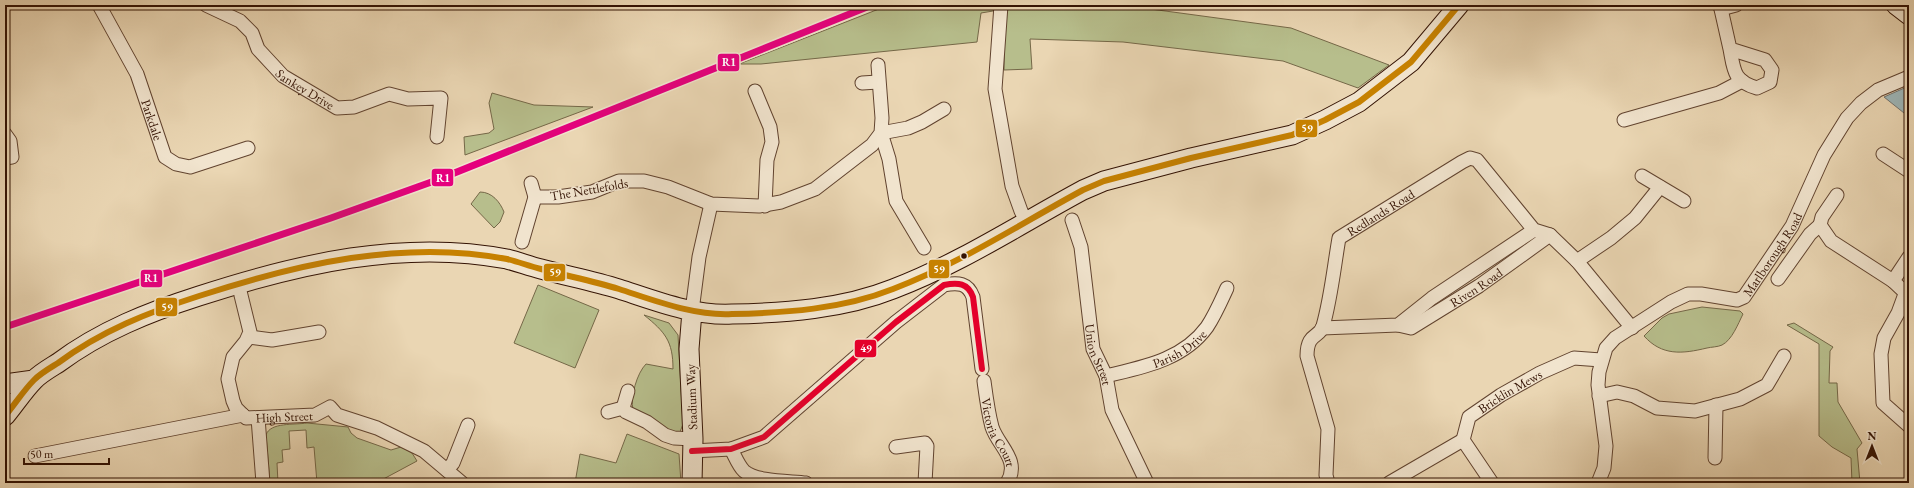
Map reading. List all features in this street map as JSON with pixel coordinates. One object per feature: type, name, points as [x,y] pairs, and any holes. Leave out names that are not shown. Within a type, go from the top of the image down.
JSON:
[{"type":"street","name":"Parkdale","points":[[98,5],[137,74],[165,157],[176,164],[190,167],[248,148]]},
{"type":"street","name":"Sankey Drive","points":[[206,5],[240,21],[252,33],[258,49],[283,76],[337,108],[354,107],[389,94],[408,99],[441,98],[437,137]]},
{"type":"street","points":[[1001,5],[995,89],[1012,186],[1026,221]]},
{"type":"street","points":[[5,416],[34,380],[99,336],[161,308],[238,283],[332,260],[398,253],[441,252],[477,254],[510,260],[541,269],[587,279],[692,311],[729,315],[796,311],[843,303],[884,292],[962,257],[1083,190],[1104,181],[1191,158],[1292,135],[1325,120],[1359,102],[1411,62],[1459,5]]},
{"type":"street","points":[[1730,49],[1766,60],[1772,70],[1770,82],[1757,88],[1746,85],[1734,71],[1720,7],[1736,5]]},
{"type":"street","points":[[1896,5],[1909,15]]},
{"type":"street","points":[[878,65],[878,82],[882,118],[881,133],[889,159],[896,201],[924,248]]},
{"type":"street","name":"Marlborough Road","points":[[1600,482],[1604,468],[1606,446],[1604,416],[1599,396],[1598,372],[1606,348],[1615,338],[1671,302],[1688,294],[1701,294],[1737,300],[1744,297],[1792,226],[1824,155],[1847,118],[1861,103],[1878,90],[1909,77]]},
{"type":"street","points":[[1624,120],[1719,93],[1742,81]]},
{"type":"street","points":[[862,83],[878,82]]},
{"type":"street","points":[[755,91],[770,127],[772,142],[767,160],[765,206]]},
{"type":"street","points":[[881,133],[908,128],[922,122],[944,109]]},
{"type":"street","name":"The Nettlefolds","points":[[535,197],[558,197],[592,192],[619,181],[644,181],[668,187],[711,204],[765,206],[781,202],[815,189],[872,145],[881,133]]},
{"type":"street","points":[[5,134],[10,141],[12,157],[5,158]]},
{"type":"street","points":[[1883,154],[1909,171]]},
{"type":"street","name":"Redlands Road","points":[[1322,328],[1339,238],[1470,158],[1477,160],[1534,230]]},
{"type":"street","points":[[1642,176],[1684,201]]},
{"type":"street","points":[[522,242],[535,197],[531,183]]},
{"type":"street","points":[[1577,261],[1611,238],[1636,218],[1660,187]]},
{"type":"street","points":[[1778,279],[1810,234],[1820,225],[1822,217],[1837,194]]},
{"type":"street","points":[[692,311],[699,257],[711,204]]},
{"type":"street","name":"Union Street","points":[[1072,220],[1081,247],[1093,349],[1106,376],[1112,410],[1147,483]]},
{"type":"street","points":[[1820,225],[1831,241],[1893,281],[1907,295],[1884,338],[1881,354],[1881,386],[1883,404],[1909,426]]},
{"type":"street","points":[[1534,230],[1550,235],[1577,261],[1632,328]]},
{"type":"street","name":"Riven Road","points":[[1398,325],[1432,298],[1534,230]]},
{"type":"street","name":"Riven Road","points":[[1322,328],[1398,325],[1411,328],[1478,286],[1550,235]]},
{"type":"street","points":[[1893,281],[1909,257]]},
{"type":"street","points":[[238,283],[249,325],[249,337],[272,340],[319,332]]},
{"type":"street","name":"Victoria Court","points":[[624,408],[626,412],[647,422],[665,435],[692,445],[731,449],[764,437],[896,322],[944,285],[953,283],[963,284],[970,290],[973,297],[983,375],[993,429],[1011,463],[1011,476],[1008,483]]},
{"type":"street","name":"Parish Drive","points":[[1106,376],[1159,362],[1193,342],[1206,328],[1227,288]]},
{"type":"street","name":"Stadium Way","points":[[692,311],[689,349],[692,483]]},
{"type":"street","points":[[1322,328],[1308,342],[1306,356],[1328,429],[1328,483]]},
{"type":"street","name":"High Street","points":[[249,337],[233,357],[229,374],[233,401],[236,408],[243,415],[250,419],[315,415],[330,407],[337,415],[377,428],[424,450],[462,483]]},
{"type":"street","points":[[1599,396],[1617,392],[1634,396],[1657,408],[1695,411],[1740,399],[1767,385],[1784,356]]},
{"type":"street","name":"Bricklin Mews","points":[[1466,444],[1468,417],[1530,378],[1574,358],[1601,360]]},
{"type":"street","points":[[5,384],[34,380]]},
{"type":"street","points":[[608,412],[624,408],[628,391]]},
{"type":"street","points":[[1715,458],[1716,405]]},
{"type":"street","points":[[35,456],[243,415]]},
{"type":"street","points":[[258,418],[263,483]]},
{"type":"street","points":[[447,470],[453,463],[468,425]]},
{"type":"street","points":[[896,448],[925,443],[927,446],[925,483]]},
{"type":"street","points":[[1389,483],[1466,444],[1492,483]]},
{"type":"street","points":[[731,449],[738,463],[745,472],[753,476],[806,483]]},
{"type":"green space","points":[[889,5],[1039,5],[1143,8],[1291,28],[1389,65],[1358,88],[1283,61],[1123,42],[1030,39],[1032,69],[1004,70],[1005,9],[981,13],[977,42],[761,64],[739,64]]},
{"type":"green space","points":[[492,93],[534,105],[593,107],[465,155],[464,137],[489,133],[494,129],[489,103]]},
{"type":"green space","points":[[480,192],[484,192],[495,198],[504,212],[500,222],[494,228],[471,204]]},
{"type":"green space","points":[[538,285],[599,310],[575,368],[514,343]]},
{"type":"green space","points":[[1702,307],[1740,311],[1743,314],[1732,336],[1726,343],[1717,347],[1673,352],[1658,347],[1644,336],[1662,318],[1669,314]]},
{"type":"green space","points":[[644,315],[669,323],[678,335],[683,424],[680,432],[671,433],[633,410],[633,392],[637,379],[646,364],[673,369],[673,359],[666,338],[662,332]]},
{"type":"green space","points":[[1794,323],[1833,347],[1830,351],[1829,383],[1837,383],[1838,402],[1862,443],[1857,449],[1860,483],[1852,483],[1851,458],[1832,447],[1819,436],[1819,344],[1787,325]]},
{"type":"green space","points":[[307,423],[348,427],[351,433],[357,438],[391,450],[401,447],[412,453],[417,461],[376,483],[317,483],[314,447],[307,448],[306,430],[289,431],[290,449],[282,450],[283,462],[277,463],[278,483],[270,483],[266,435],[268,431],[278,426]]},
{"type":"green space","points":[[627,434],[679,454],[681,483],[575,483],[580,454],[616,463]]},
{"type":"water","points":[[1909,86],[1909,117],[1884,97]]},
{"type":"transit line","name":"R1","points":[[5,327],[331,218],[437,180],[872,5]]},
{"type":"transit line","name":"59","points":[[5,416],[27,388],[40,375],[91,341],[108,332],[180,302],[236,284],[312,265],[351,258],[390,253],[429,252],[468,254],[507,259],[609,286],[675,307],[704,313],[752,313],[814,309],[874,296],[942,268],[1083,190],[1104,181],[1191,158],[1292,135],[1325,120],[1359,102],[1411,62],[1459,5]]},
{"type":"transit line","name":"49","points":[[692,451],[731,449],[764,437],[896,322],[944,285],[962,285],[971,292],[973,297],[982,369]]}]
